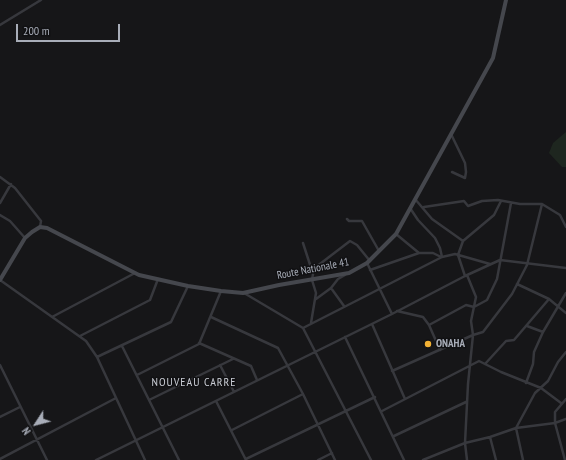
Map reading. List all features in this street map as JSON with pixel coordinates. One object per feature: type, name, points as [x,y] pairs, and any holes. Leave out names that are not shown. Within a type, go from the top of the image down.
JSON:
[{"type":"street","points":[[0,25],[41,0]]},
{"type":"street","name":"Route Nationale 41","points":[[40,227],[47,228],[136,273],[188,286],[221,291],[244,293],[279,284],[349,273],[369,262],[396,234],[493,58],[506,0]]},
{"type":"street","points":[[451,134],[463,158],[466,172],[465,178],[452,172]]},
{"type":"street","points":[[0,177],[11,184],[41,221],[40,227],[25,238],[0,280],[86,341],[97,357],[145,460]]},
{"type":"street","points":[[0,203],[11,184]]},
{"type":"street","points":[[415,198],[424,207],[432,219],[463,241]]},
{"type":"street","points":[[424,207],[464,201],[468,206],[482,201],[542,204],[560,215],[566,227]]},
{"type":"street","points":[[467,460],[464,443],[466,402],[473,335],[472,321],[476,297],[459,262],[458,255],[463,241],[494,215],[501,201]]},
{"type":"street","points":[[429,325],[466,305],[474,306],[487,300],[497,279],[511,203]]},
{"type":"street","points":[[392,371],[483,332],[517,284],[527,264],[542,204]]},
{"type":"street","points":[[410,208],[418,220],[434,238],[440,248],[442,257]]},
{"type":"street","points":[[0,215],[10,221],[25,238]]},
{"type":"street","points":[[347,219],[349,221],[362,221],[379,251]]},
{"type":"street","points":[[396,234],[419,253]]},
{"type":"street","points":[[312,270],[350,241],[357,245],[369,262],[370,270],[392,314]]},
{"type":"street","points":[[303,243],[312,270],[312,280],[316,299],[311,324]]},
{"type":"street","points":[[370,270],[419,253],[433,253],[442,257]]},
{"type":"street","points":[[303,328],[442,257],[455,254],[491,264]]},
{"type":"street","points":[[96,460],[392,314],[466,275],[500,260],[566,268]]},
{"type":"street","points":[[52,317],[136,273]]},
{"type":"street","points":[[316,299],[331,288],[338,279],[349,273]]},
{"type":"street","points":[[80,336],[150,300],[158,279]]},
{"type":"street","points":[[517,284],[549,299],[566,313]]},
{"type":"street","points":[[97,357],[171,322],[188,286]]},
{"type":"street","points":[[331,288],[344,306]]},
{"type":"street","points":[[137,375],[199,342],[221,291]]},
{"type":"street","points":[[244,293],[303,328],[371,460]]},
{"type":"street","points":[[526,384],[533,364],[534,352],[542,332],[559,308],[566,293]]},
{"type":"street","points":[[485,364],[506,341],[514,340],[549,299]]},
{"type":"street","points":[[397,311],[423,317],[429,325],[440,350]]},
{"type":"street","points":[[211,316],[278,348],[303,394],[335,460]]},
{"type":"street","points":[[372,324],[405,399]]},
{"type":"street","points":[[527,326],[542,332]]},
{"type":"street","points":[[345,337],[394,436],[404,460]]},
{"type":"street","points":[[199,342],[250,366],[257,380]]},
{"type":"street","points":[[122,346],[179,460]]},
{"type":"street","points":[[523,460],[516,428],[535,393],[548,382],[558,362],[566,352]]},
{"type":"street","points":[[150,400],[233,359]]},
{"type":"street","points":[[382,411],[479,361],[526,384],[541,388],[561,403]]},
{"type":"street","points":[[0,365],[47,460]]},
{"type":"street","points":[[220,365],[234,392]]},
{"type":"street","points":[[232,430],[303,394]]},
{"type":"street","points":[[216,401],[246,460],[374,397]]},
{"type":"street","points":[[0,459],[116,398]]},
{"type":"street","points":[[565,460],[555,423],[555,412],[561,403],[566,399]]},
{"type":"street","points":[[394,436],[466,402]]},
{"type":"street","points":[[0,417],[20,407]]},
{"type":"street","points":[[423,460],[464,443],[490,437],[516,428],[555,423],[566,419]]},
{"type":"street","points":[[490,437],[496,460]]},
{"type":"street","points":[[318,460],[332,453]]},
{"type":"shaded area","points":[[566,132],[566,167],[562,167],[549,153],[553,143]]},
{"type":"place","name":"ONAHA","points":[[428,344]]},
{"type":"district","name":"NOUVEAU CARRE","points":[[194,383]]}]
